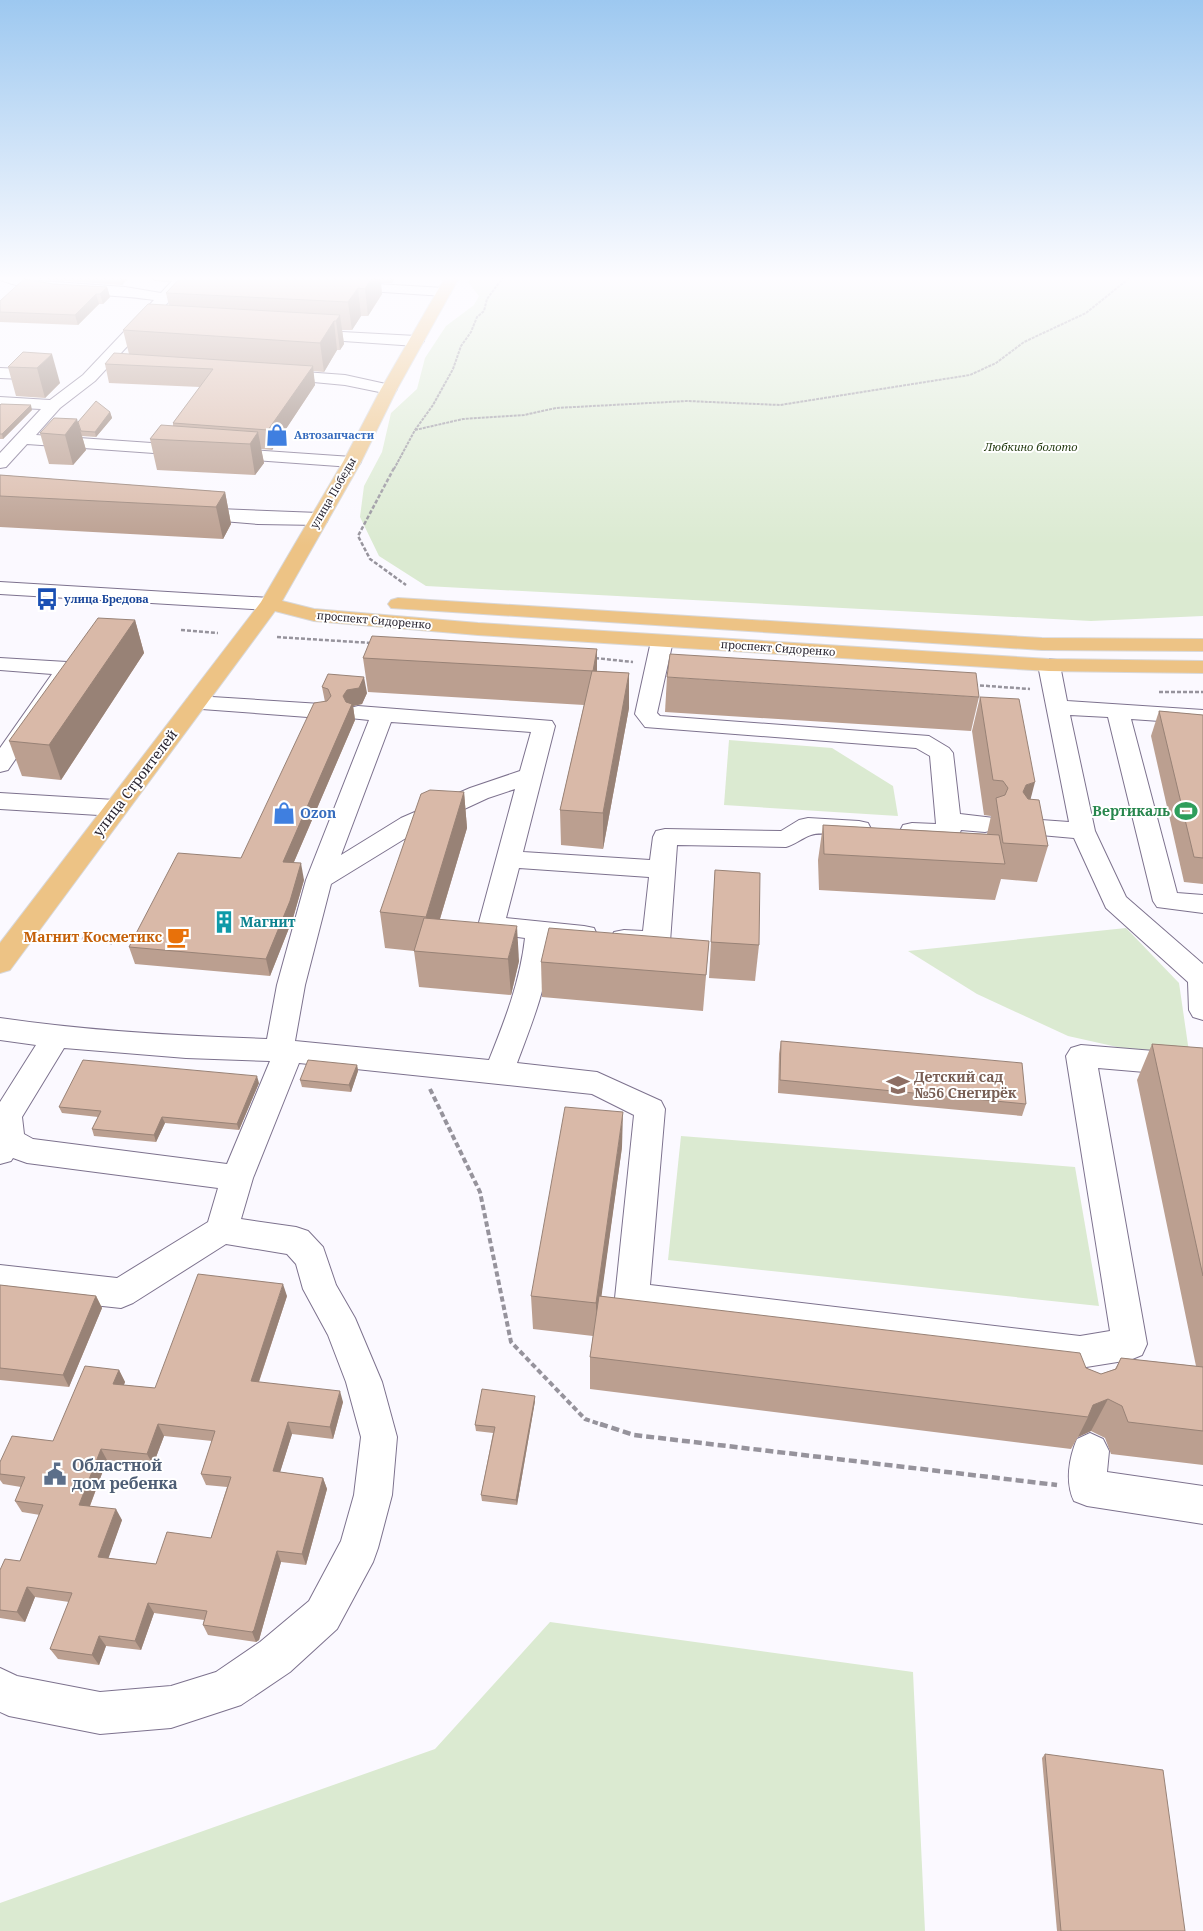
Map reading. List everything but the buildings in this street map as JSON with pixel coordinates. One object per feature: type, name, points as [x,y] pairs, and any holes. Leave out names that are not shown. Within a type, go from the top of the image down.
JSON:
[{"type":"main road","name":"улица Победы","points":[[270,604],[352,462],[402,366]]},
{"type":"main road","name":"проспект Сидоренко","points":[[270,604],[320,600],[1042,644],[1203,645]]},
{"type":"main road","name":"проспект Сидоренко","points":[[270,604],[314,615],[478,629],[1049,665],[1203,667]]},
{"type":"main road","name":"улица Строителей","points":[[0,962],[270,604]]},
{"type":"street","points":[[0,463],[12,445],[54,404],[89,378],[101,366]]},
{"type":"street","points":[[0,373],[89,378]]},
{"type":"street","points":[[258,374],[345,380],[389,389]]},
{"type":"street","points":[[0,402],[54,404]]},
{"type":"street","points":[[12,445],[352,462]]},
{"type":"street","points":[[178,512],[258,518],[319,519]]},
{"type":"street","points":[[0,588],[270,604]]},
{"type":"street","points":[[222,1230],[237,1178],[284,1050],[291,985],[319,880],[370,714],[544,726],[491,926],[656,942],[665,837],[786,839],[808,826],[948,834],[949,821],[941,753],[921,742],[653,722],[646,714],[662,641]]},
{"type":"street","points":[[0,664],[67,668],[0,765]]},
{"type":"street","points":[[1049,665],[1083,831],[1115,902],[1202,979],[1203,1010]]},
{"type":"street","points":[[1057,699],[1118,712],[1203,717]]},
{"type":"street","points":[[196,704],[321,711]]},
{"type":"street","points":[[1118,712],[1166,901]]},
{"type":"street","points":[[319,880],[410,824],[480,793],[531,775]]},
{"type":"street","points":[[0,801],[115,808]]},
{"type":"street","points":[[949,821],[986,824]]},
{"type":"street","points":[[1027,827],[1083,831]]},
{"type":"street","points":[[509,859],[662,869]]},
{"type":"street","points":[[1115,902],[1166,901],[1203,904]]},
{"type":"street","points":[[499,1072],[528,996],[536,963],[539,930]]},
{"type":"street","points":[[0,1029],[56,1037],[186,1047],[284,1050],[598,1083],[650,1110],[632,1298],[1082,1365],[1130,1344],[1081,1056],[1203,1066]]},
{"type":"street","points":[[56,1037],[7,1116],[5,1146],[27,1151],[237,1178]]},
{"type":"street","points":[[0,1280],[121,1292],[222,1230],[296,1241],[311,1256],[320,1290],[342,1329],[364,1382],[379,1437],[374,1495],[359,1548],[323,1615],[275,1657],[226,1690],[171,1708],[100,1713],[9,1695],[0,1689]]},
{"type":"street","points":[[1090,1452],[1087,1488],[1203,1505]]},
{"type":"path","points":[[406,585],[370,559],[358,536],[415,430],[433,405],[454,366]]},
{"type":"path","points":[[415,430],[463,419],[524,415],[556,408],[687,401],[780,405],[970,375],[988,366]]},
{"type":"path","points":[[181,630],[218,633]]},
{"type":"path","points":[[277,637],[378,643]]},
{"type":"path","points":[[590,658],[658,664]]},
{"type":"path","points":[[965,685],[1057,699]]},
{"type":"path","points":[[1154,692],[1203,692]]},
{"type":"path","points":[[75,937],[112,943]]},
{"type":"path","points":[[417,1064],[480,1192],[511,1342],[585,1419],[634,1435],[1087,1488]]},
{"type":"green space","name":"Любкино болото","points":[[423,366],[1203,366],[1203,616],[1091,621],[426,586],[379,556],[360,517],[364,486],[382,452],[391,413],[417,389]]},
{"type":"green space","points":[[729,740],[832,748],[893,786],[898,816],[724,805]]},
{"type":"green space","points":[[1126,928],[1179,983],[1189,1052],[1135,1051],[1068,1036],[977,994],[908,951]]},
{"type":"green space","points":[[681,1136],[1075,1167],[1099,1306],[668,1260]]},
{"type":"green space","points":[[550,1622],[913,1672],[925,1931],[0,1931],[0,1903],[435,1749]]},
{"type":"place","name":"Автозапчасти","points":[[277,435]]},
{"type":"place","name":"улица Бредова","points":[[47,599]]},
{"type":"place","name":"Вертикаль","points":[[1186,811]]},
{"type":"place","name":"Ozon","points":[[284,813]]},
{"type":"place","name":"Магнит","points":[[224,922]]},
{"type":"place","name":"Магнит Косметикс","points":[[178,937]]},
{"type":"place","name":"Детский сад №56 Снегирёк","points":[[898,1085]]},
{"type":"place","name":"Областной дом ребенка","points":[[55,1474]]}]
